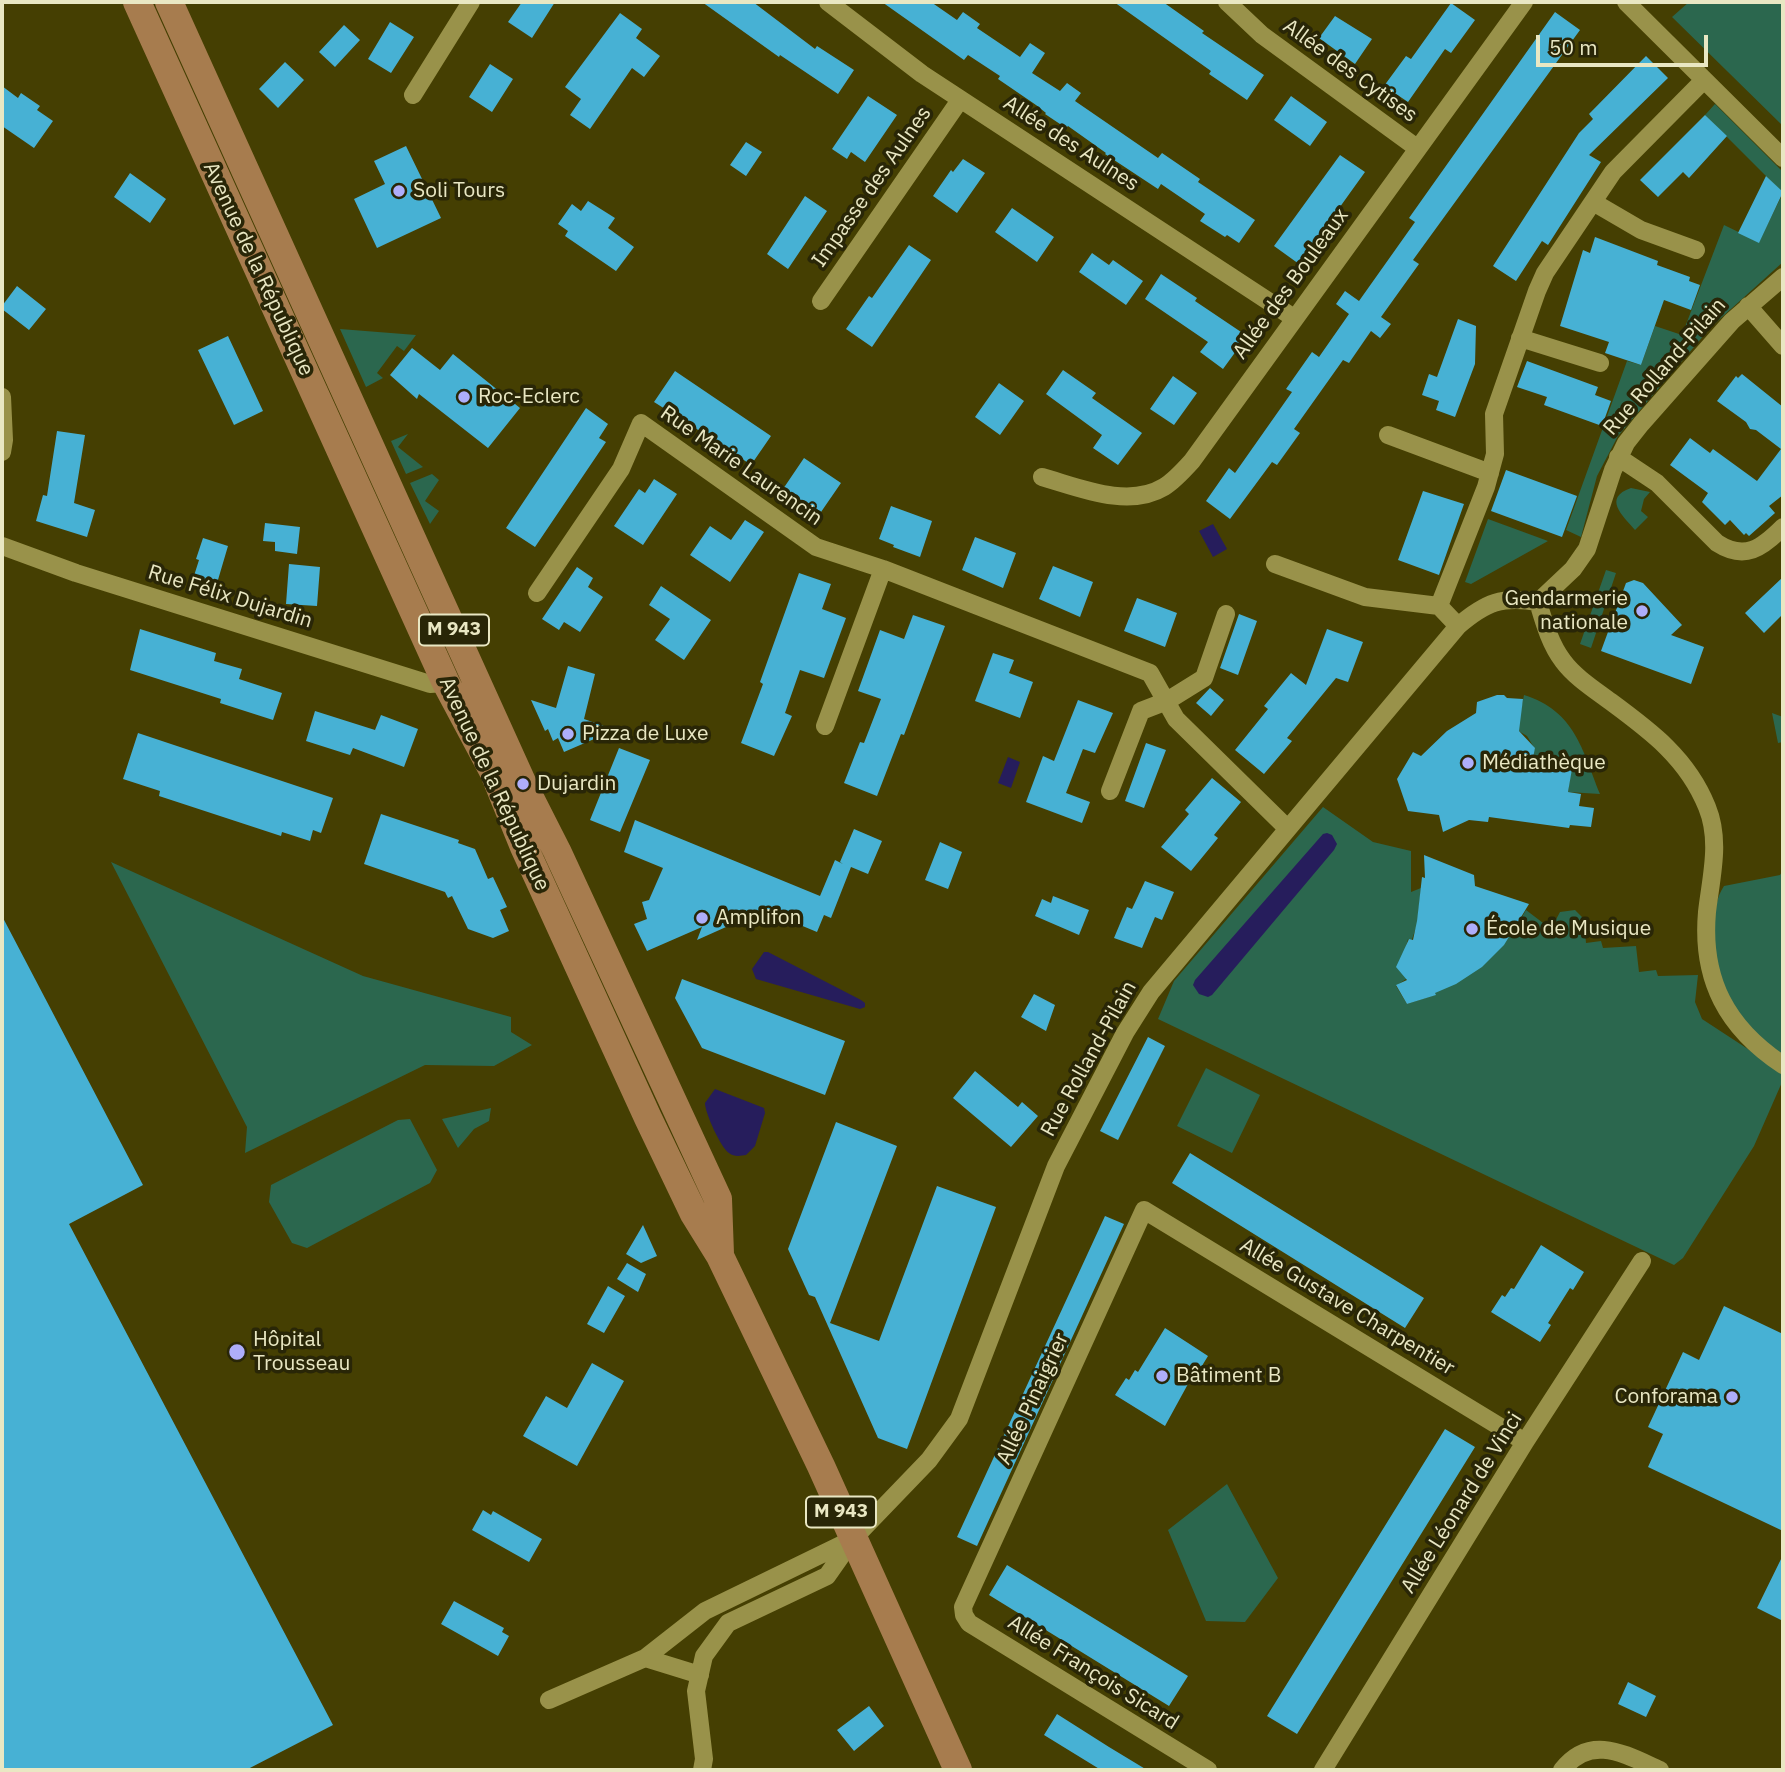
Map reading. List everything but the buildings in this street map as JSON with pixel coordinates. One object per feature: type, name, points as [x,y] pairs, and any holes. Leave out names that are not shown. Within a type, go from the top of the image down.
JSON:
[{"type":"main road","name":"Avenue de la République","points":[[137,2],[446,683],[494,773],[524,847],[648,1118],[694,1214],[720,1256],[958,1770]]},
{"type":"main road","name":"Avenue de la République","points":[[169,2],[523,784],[718,1199],[720,1256]]},
{"type":"street","points":[[414,95],[471,2]]},
{"type":"street","name":"Allée des Aulnes","points":[[828,2],[960,100],[1294,318]]},
{"type":"street","name":"Allée des Cytises","points":[[1227,2],[1262,35],[1417,148]]},
{"type":"street","name":"Allée des Bouleaux","points":[[1042,477],[1108,494],[1130,496],[1163,488],[1192,461],[1524,2]]},
{"type":"street","points":[[1626,2],[1783,158]]},
{"type":"street","points":[[1439,606],[1490,473],[1495,447],[1494,414],[1545,274],[1621,163],[1704,80]]},
{"type":"street","name":"Impasse des Aulnes","points":[[821,301],[960,100]]},
{"type":"street","points":[[1594,202],[1641,230],[1696,250]]},
{"type":"street","name":"Rue Rolland-Pilain","points":[[1538,602],[1582,559],[1591,541],[1618,457],[1641,424],[1717,337],[1783,277]]},
{"type":"street","points":[[1748,306],[1783,346]]},
{"type":"street","points":[[1520,338],[1600,363]]},
{"type":"street","points":[[2,397],[2,452]]},
{"type":"street","name":"Rue Marie Laurencin","points":[[537,593],[621,469],[641,423],[816,547],[883,569],[1150,673],[1176,719],[1287,828]]},
{"type":"street","points":[[1388,435],[1490,473]]},
{"type":"street","points":[[1618,457],[1657,484],[1725,549],[1735,552],[1753,550],[1769,541],[1783,527]]},
{"type":"street","name":"Rue Félix Dujardin","points":[[2,546],[89,577],[430,684],[446,683]]},
{"type":"street","points":[[1275,564],[1365,597],[1439,606],[1464,621],[1490,603],[1518,599],[1538,602],[1549,635],[1563,661],[1584,682],[1663,741],[1686,768],[1703,797],[1712,823],[1715,851],[1707,936],[1712,979],[1726,1009],[1746,1036],[1783,1065]]},
{"type":"street","points":[[825,726],[883,569]]},
{"type":"street","points":[[1110,791],[1141,712],[1167,701],[1204,678],[1226,614]]},
{"type":"street","name":"Rue Rolland-Pilain","points":[[853,1539],[929,1460],[959,1419],[1056,1166],[1125,1033],[1151,992],[1174,961],[1464,621]]},
{"type":"street","name":"Allée Gustave Charpentier","points":[[1144,1210],[1525,1442]]},
{"type":"street","name":"Allée Pinaigrier","points":[[963,1607],[1144,1210]]},
{"type":"street","name":"Allée Léonard de Vinci","points":[[1322,1770],[1525,1442],[1642,1261]]},
{"type":"street","points":[[549,1700],[645,1658],[705,1611],[853,1539]]},
{"type":"street","points":[[702,1770],[704,1759],[696,1691],[704,1656],[728,1623],[827,1576],[853,1539]]},
{"type":"street","name":"Allée François Sicard","points":[[963,1607],[969,1623],[1208,1770]]},
{"type":"street","points":[[645,1658],[700,1675]]},
{"type":"street","points":[[1562,1770],[1574,1757],[1596,1750],[1608,1750],[1660,1770]]},
{"type":"green space","points":[[1689,2],[1783,2],[1783,126],[1672,17]]},
{"type":"green space","points":[[1715,104],[1783,172],[1783,193],[1705,115]]},
{"type":"green space","points":[[1783,193],[1783,262],[1711,327],[1618,436],[1597,476],[1581,537],[1566,530],[1627,361],[1641,365],[1655,326],[1682,335],[1724,225],[1759,242]]},
{"type":"green space","points":[[340,329],[416,335],[404,351],[397,346],[377,373],[383,378],[366,387]]},
{"type":"green space","points":[[408,434],[398,447],[423,467],[406,474],[391,441]]},
{"type":"green space","points":[[432,474],[439,480],[425,501],[439,511],[430,524],[410,483]]},
{"type":"green space","points":[[1631,488],[1650,492],[1644,499],[1641,511],[1648,517],[1635,530],[1616,502],[1622,492]]},
{"type":"green space","points":[[1488,519],[1548,541],[1471,584],[1465,582]]},
{"type":"green space","points":[[1606,570],[1616,573],[1591,648],[1580,644]]},
{"type":"green space","points":[[1524,695],[1541,702],[1566,721],[1581,747],[1600,794],[1568,792],[1571,770],[1522,762],[1535,749],[1527,736],[1517,730]]},
{"type":"green space","points":[[1772,713],[1783,717],[1783,742],[1778,743]]},
{"type":"green space","points":[[1323,807],[1373,842],[1411,851],[1411,892],[1421,888],[1417,925],[1405,950],[1406,979],[1396,986],[1407,1004],[1435,995],[1433,993],[1476,970],[1508,938],[1526,910],[1551,929],[1560,912],[1575,910],[1584,919],[1586,943],[1601,941],[1603,948],[1636,946],[1639,972],[1656,970],[1658,976],[1698,975],[1695,1002],[1702,1019],[1783,1072],[1783,1080],[1754,1146],[1683,1258],[1674,1265],[1158,1019],[1174,981]]},
{"type":"green space","points":[[111,862],[363,976],[511,1017],[511,1032],[532,1045],[494,1066],[425,1065],[245,1153],[247,1127]]},
{"type":"green space","points":[[1783,870],[1783,1058],[1754,1032],[1730,999],[1716,962],[1714,922],[1719,895],[1724,886],[1780,875]]},
{"type":"green space","points":[[1206,1068],[1260,1095],[1232,1153],[1177,1126]]},
{"type":"green space","points":[[491,1108],[489,1121],[474,1129],[458,1148],[442,1119]]},
{"type":"green space","points":[[410,1119],[437,1170],[430,1183],[307,1248],[292,1243],[269,1202],[271,1185],[398,1120]]},
{"type":"green space","points":[[1227,1484],[1278,1578],[1245,1622],[1206,1621],[1168,1530]]},
{"type":"shaded area","points":[[1213,524],[1227,549],[1213,557],[1199,531]]},
{"type":"shaded area","points":[[1008,757],[1020,762],[1011,788],[998,783]]},
{"type":"shaded area","points":[[1323,834],[1332,835],[1337,844],[1334,850],[1212,995],[1208,997],[1199,994],[1193,985],[1195,980]]},
{"type":"shaded area","points":[[764,952],[861,1000],[865,1007],[860,1009],[756,979],[752,969]]},
{"type":"shaded area","points":[[715,1089],[764,1108],[765,1113],[755,1146],[746,1155],[735,1156],[729,1153],[714,1130],[705,1103]]},
{"type":"place","name":"Soli Tours","points":[[399,191]]},
{"type":"place","name":"Roc-Eclerc","points":[[464,397]]},
{"type":"place","name":"Gendarmerie nationale","points":[[1642,611]]},
{"type":"place","name":"Pizza de Luxe","points":[[568,734]]},
{"type":"place","name":"Médiathèque","points":[[1468,763]]},
{"type":"place","name":"Dujardin","points":[[523,784]]},
{"type":"place","name":"Amplifon","points":[[702,918]]},
{"type":"place","name":"École de Musique","points":[[1472,929]]},
{"type":"place","name":"Hôpital Trousseau","points":[[237,1352]]},
{"type":"place","name":"Bâtiment B","points":[[1162,1376]]},
{"type":"place","name":"Conforama","points":[[1732,1397]]}]
